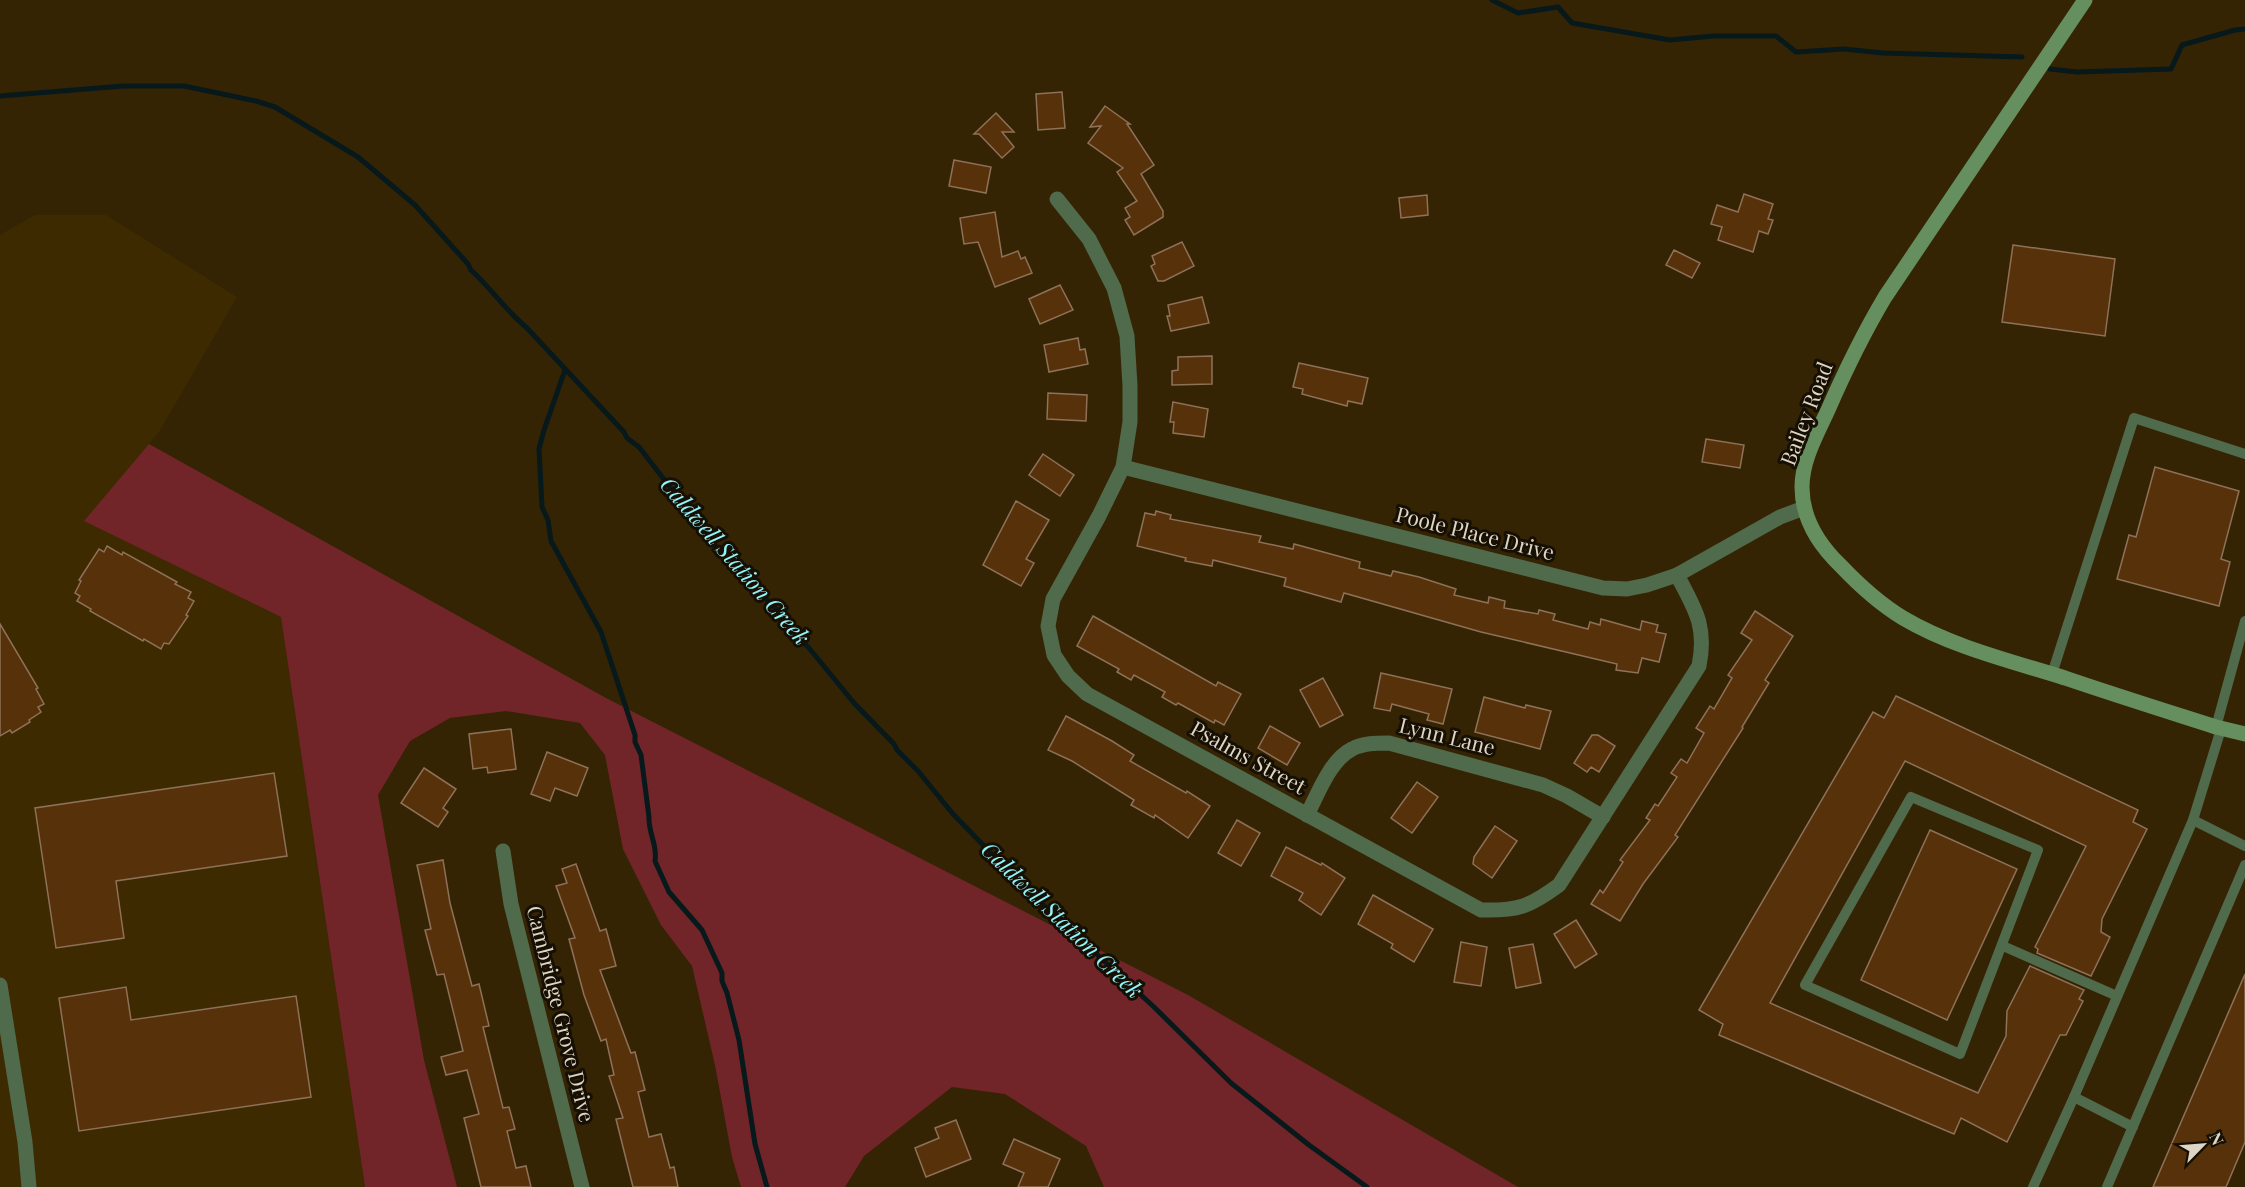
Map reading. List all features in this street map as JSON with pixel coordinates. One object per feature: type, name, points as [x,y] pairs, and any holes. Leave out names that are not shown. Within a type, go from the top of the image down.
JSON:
[{"type":"street","name":"Bailey Road","points":[[2085,0],[1884,297],[1860,340],[1804,468],[1802,487],[1804,508],[1811,526],[1832,557],[1856,582],[1889,609],[1930,632],[2218,728],[2245,734]]},
{"type":"street","name":"Psalms Street","points":[[1057,198],[1089,239],[1114,288],[1127,336],[1130,422],[1123,467],[1053,599],[1048,626],[1054,655],[1068,676],[1087,694],[1481,910],[1509,910],[1536,902],[1559,885],[1699,666],[1703,645],[1700,625],[1693,604],[1677,575]]},
{"type":"street","name":"Poole Place Drive","points":[[1123,467],[1603,588],[1637,587],[1677,575],[1780,517],[1804,508]]},
{"type":"street","name":"Lynn Lane","points":[[1307,814],[1334,764],[1350,749],[1369,744],[1389,743],[1544,785],[1602,817]]},
{"type":"street","name":"Cambridge Grove Drive","points":[[503,851],[511,904],[582,1187]]},
{"type":"street","points":[[0,985],[25,1142],[29,1187]]},
{"type":"lane","points":[[2052,674],[2134,418],[2245,454]]},
{"type":"lane","points":[[2033,1187],[2193,820],[2245,621]]},
{"type":"lane","points":[[1911,797],[2038,850],[2003,946],[1960,1054],[1805,985],[1911,797]]},
{"type":"lane","points":[[2193,820],[2245,846]]},
{"type":"lane","points":[[2107,1187],[2245,865]]},
{"type":"lane","points":[[2003,946],[2117,996]]},
{"type":"lane","points":[[2074,1097],[2133,1126]]},
{"type":"shaded area","points":[[35,215],[106,215],[237,297],[159,432],[85,521],[281,617],[365,1187],[0,1187],[0,235]]},
{"type":"shaded area","points":[[149,444],[606,698],[1188,995],[1518,1187],[1104,1187],[1086,1146],[1005,1094],[952,1087],[864,1156],[845,1187],[741,1187],[732,1157],[715,1065],[692,966],[661,925],[623,849],[605,755],[580,723],[506,711],[450,718],[410,741],[378,795],[424,1060],[457,1187],[365,1187],[281,617],[84,521]]},
{"type":"building","points":[[1062,92],[1065,128],[1038,130],[1036,94]]},
{"type":"building","points":[[1105,106],[1130,124],[1127,124],[1154,165],[1141,174],[1163,211],[1163,217],[1134,235],[1125,220],[1130,217],[1125,208],[1137,201],[1117,172],[1123,168],[1088,143],[1101,126],[1090,127]]},
{"type":"building","points":[[996,113],[1014,132],[1002,132],[1014,147],[1002,158],[979,134],[974,134]]},
{"type":"building","points":[[954,160],[991,167],[986,193],[949,186]]},
{"type":"building","points":[[1744,194],[1773,204],[1768,219],[1773,220],[1768,234],[1759,231],[1753,252],[1718,240],[1722,227],[1711,224],[1717,205],[1738,212]]},
{"type":"building","points":[[1427,195],[1428,215],[1401,218],[1399,198]]},
{"type":"building","points":[[995,212],[1002,257],[1018,251],[1021,259],[1025,257],[1032,273],[995,287],[978,242],[964,244],[960,218]]},
{"type":"building","points":[[1182,242],[1194,266],[1164,281],[1158,281],[1151,266],[1155,264],[1152,256]]},
{"type":"building","points":[[2013,245],[2115,259],[2105,336],[2002,322]]},
{"type":"building","points":[[1674,250],[1700,263],[1692,278],[1666,265]]},
{"type":"building","points":[[1060,285],[1073,310],[1040,324],[1029,299]]},
{"type":"building","points":[[1202,297],[1209,323],[1171,331],[1167,316],[1170,316],[1168,305]]},
{"type":"building","points":[[1078,338],[1080,350],[1085,349],[1088,364],[1049,372],[1044,345]]},
{"type":"building","points":[[1212,356],[1212,384],[1172,385],[1172,371],[1178,370],[1178,357]]},
{"type":"building","points":[[1299,363],[1368,378],[1362,404],[1348,401],[1347,406],[1302,394],[1303,389],[1293,387]]},
{"type":"building","points":[[1048,393],[1087,395],[1086,421],[1047,419]]},
{"type":"building","points":[[1173,402],[1208,409],[1204,437],[1173,433],[1174,422],[1170,422]]},
{"type":"building","points":[[1706,439],[1744,445],[1740,468],[1702,462]]},
{"type":"building","points":[[1043,454],[1074,475],[1060,496],[1029,475]]},
{"type":"building","points":[[2155,467],[2239,491],[2221,559],[2230,562],[2219,606],[2117,579],[2129,535],[2136,537]]},
{"type":"building","points":[[1016,501],[1049,520],[1026,559],[1034,563],[1021,586],[983,565]]},
{"type":"building","points":[[1156,511],[1171,515],[1170,519],[1261,536],[1259,542],[1293,549],[1294,544],[1360,562],[1359,568],[1391,576],[1393,571],[1419,577],[1456,589],[1454,595],[1488,603],[1489,597],[1505,601],[1504,608],[1538,614],[1539,610],[1555,614],[1553,620],[1588,629],[1590,622],[1600,625],[1601,619],[1640,630],[1642,621],[1658,625],[1656,632],[1666,634],[1659,662],[1642,658],[1638,673],[1616,670],[1617,664],[1481,632],[1344,593],[1341,602],[1284,586],[1286,578],[1213,560],[1212,566],[1185,561],[1186,558],[1137,546],[1145,513],[1155,515]]},
{"type":"building","points":[[107,546],[122,555],[123,552],[191,592],[188,598],[194,601],[186,615],[188,616],[169,644],[164,643],[161,649],[90,611],[91,609],[77,601],[80,596],[75,593],[81,581],[79,580],[99,549],[104,552]]},
{"type":"building","points":[[1755,611],[1793,636],[1765,680],[1769,683],[1743,728],[1675,835],[1678,837],[1643,884],[1620,921],[1591,904],[1600,890],[1603,893],[1623,862],[1620,860],[1650,820],[1646,818],[1655,804],[1658,806],[1677,777],[1671,773],[1681,759],[1687,763],[1704,733],[1696,728],[1710,706],[1714,709],[1732,678],[1728,675],[1752,640],[1741,633]]},
{"type":"building","points":[[1093,616],[1216,686],[1218,682],[1241,694],[1224,725],[1215,720],[1214,723],[1178,703],[1176,705],[1162,697],[1165,692],[1134,675],[1131,680],[1117,672],[1119,669],[1077,646]]},
{"type":"building","points":[[0,624],[38,688],[36,689],[44,704],[38,707],[41,712],[29,720],[30,722],[12,733],[10,730],[0,736]]},
{"type":"building","points":[[1381,673],[1452,689],[1443,724],[1427,720],[1429,714],[1392,704],[1390,711],[1374,708]]},
{"type":"building","points":[[1323,678],[1343,715],[1320,727],[1300,690]]},
{"type":"building","points":[[1896,696],[2138,810],[2133,822],[2147,829],[2102,919],[2101,932],[2110,937],[2091,976],[2037,953],[2038,949],[2035,947],[2086,846],[1905,761],[1770,1003],[1978,1093],[2006,1036],[2007,1011],[2030,966],[2084,990],[2079,999],[2083,1001],[2066,1035],[2060,1035],[2007,1142],[1961,1118],[1954,1134],[1719,1035],[1723,1024],[1699,1010],[1873,712],[1884,718]]},
{"type":"building","points":[[1484,697],[1525,708],[1526,705],[1551,711],[1540,749],[1475,732]]},
{"type":"building","points":[[1066,716],[1134,755],[1130,761],[1210,806],[1188,838],[1155,815],[1154,818],[1131,805],[1134,800],[1072,761],[1048,750]]},
{"type":"building","points":[[1270,726],[1300,743],[1287,765],[1258,748]]},
{"type":"building","points":[[511,729],[516,769],[488,773],[487,767],[473,769],[469,734]]},
{"type":"building","points":[[1592,735],[1598,735],[1615,746],[1599,772],[1591,767],[1587,772],[1574,763]]},
{"type":"building","points":[[547,752],[588,768],[577,796],[555,788],[550,801],[531,794]]},
{"type":"building","points":[[424,768],[456,789],[443,808],[448,812],[438,827],[401,803]]},
{"type":"building","points":[[274,773],[287,856],[116,881],[124,938],[56,948],[35,808]]},
{"type":"building","points":[[1417,782],[1438,797],[1412,833],[1391,818]]},
{"type":"building","points":[[1237,820],[1260,833],[1241,866],[1218,853]]},
{"type":"building","points":[[1495,826],[1517,841],[1492,878],[1473,864],[1474,857]]},
{"type":"building","points":[[1930,830],[2017,869],[1947,1020],[1861,980]]},
{"type":"building","points":[[1286,847],[1321,865],[1322,863],[1345,878],[1321,915],[1299,900],[1303,893],[1271,876]]},
{"type":"building","points":[[443,860],[450,903],[472,986],[479,984],[489,1026],[483,1027],[503,1108],[509,1107],[515,1129],[507,1131],[516,1168],[526,1166],[531,1187],[481,1187],[464,1118],[479,1114],[467,1070],[446,1075],[441,1057],[463,1051],[444,974],[437,975],[425,930],[431,929],[417,865]]},
{"type":"building","points":[[576,864],[600,931],[606,929],[616,966],[600,970],[631,1053],[635,1052],[645,1090],[638,1092],[649,1137],[661,1134],[670,1168],[674,1167],[678,1187],[633,1187],[616,1119],[623,1118],[609,1076],[614,1075],[606,1039],[601,1041],[584,995],[569,939],[575,938],[556,886],[567,883],[562,869]]},
{"type":"building","points":[[1373,895],[1433,929],[1414,962],[1391,948],[1393,944],[1358,924]]},
{"type":"building","points":[[1576,920],[1597,954],[1575,968],[1554,934]]},
{"type":"building","points":[[1461,942],[1487,947],[1481,986],[1454,982]]},
{"type":"building","points":[[1533,944],[1541,983],[1516,988],[1509,948]]},
{"type":"building","points":[[2245,974],[2245,1142],[2226,1187],[2153,1187]]},
{"type":"building","points":[[126,987],[131,1020],[296,996],[311,1097],[79,1131],[59,998]]},
{"type":"building","points":[[956,1120],[971,1159],[926,1177],[915,1148],[939,1138],[935,1128]]},
{"type":"building","points":[[1014,1139],[1060,1159],[1048,1187],[1018,1187],[1024,1173],[1003,1164]]},
{"type":"waterway","points":[[1492,0],[1518,13],[1558,7],[1572,23],[1670,40],[1714,36],[1776,36],[1796,52],[1844,49],[1883,53],[2022,57]]},
{"type":"waterway","points":[[2050,69],[2077,72],[2171,69],[2182,45],[2245,29]]},
{"type":"waterway","name":"Caldwell Station Creek","points":[[0,96],[123,86],[184,86],[275,107],[358,157],[415,205],[471,270],[624,432],[627,438],[639,447],[717,548],[777,610],[789,628],[809,648],[854,703],[918,771],[953,814],[1024,887],[1154,1007],[1231,1083],[1309,1145],[1367,1187]]},
{"type":"waterway","points":[[565,370],[539,449],[542,507],[548,520],[551,541],[601,632],[635,735],[635,742],[641,755],[655,861],[669,892],[702,930],[722,973],[722,981],[739,1040],[755,1144],[767,1187]]}]
